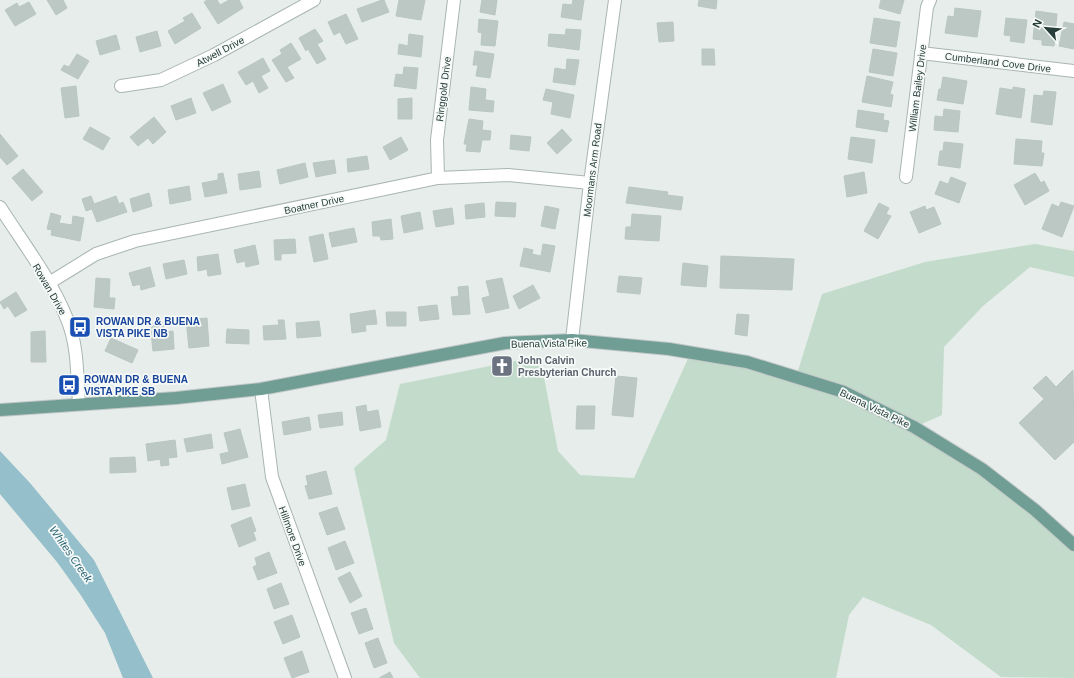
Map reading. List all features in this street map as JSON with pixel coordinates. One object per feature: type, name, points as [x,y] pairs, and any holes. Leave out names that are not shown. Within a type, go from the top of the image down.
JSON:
[{"type":"main road","name":"Buena Vista Pike","points":[[4,410],[176,398],[261,389],[505,343],[572,340],[669,349],[747,362],[844,392],[914,427],[982,469],[1035,510],[1074,545]]},
{"type":"street","name":"Atwell Drive","points":[[121,86],[161,80],[214,55],[314,0]]},
{"type":"street","name":"Ringgold Drive","points":[[438,178],[437,140],[454,0]]},
{"type":"street","name":"Moormans Arm Road","points":[[572,340],[590,183],[615,0]]},
{"type":"street","name":"William Bailey Drive","points":[[906,177],[927,7],[930,0]]},
{"type":"street","name":"Cumberland Cove Drive","points":[[921,53],[1074,72]]},
{"type":"street","name":"Boatner Drive","points":[[49,284],[96,254],[127,243],[438,178],[508,175],[590,183]]},
{"type":"street","name":"Rowan Drive","points":[[0,207],[49,284],[68,320],[76,357],[79,404]]},
{"type":"street","name":"Hillmore Drive","points":[[261,389],[272,477],[345,678]]},
{"type":"green space","points":[[1035,244],[1074,251],[1074,277],[1030,267],[983,306],[944,347],[942,415],[915,427],[982,469],[1074,545],[1074,678],[1001,677],[931,625],[863,597],[849,615],[836,678],[420,678],[394,643],[354,468],[386,440],[400,384],[540,356],[558,451],[580,475],[634,478],[691,352],[796,377],[822,294],[925,262]]},
{"type":"water","name":"Whites Creek","points":[[0,451],[30,483],[94,560],[153,678],[123,678],[105,633],[80,594],[57,562],[0,494]]},
{"type":"building","points":[[47,0],[63,0],[67,8],[56,15]]},
{"type":"building","points":[[207,0],[217,0],[220,5],[229,0],[239,0],[243,8],[218,24],[204,2]]},
{"type":"building","points":[[384,0],[389,12],[362,22],[357,9]]},
{"type":"building","points":[[399,0],[425,0],[421,20],[396,16]]},
{"type":"building","points":[[482,0],[497,0],[495,15],[480,12]]},
{"type":"building","points":[[573,0],[584,0],[581,20],[561,17],[563,4],[572,5]]},
{"type":"building","points":[[699,0],[717,0],[716,9],[698,6]]},
{"type":"building","points":[[881,0],[904,0],[900,14],[879,8]]},
{"type":"building","points":[[29,2],[36,14],[15,26],[5,10],[17,3],[19,7]]},
{"type":"building","points":[[955,8],[981,11],[977,37],[945,33],[948,16],[954,17]]},
{"type":"building","points":[[1036,11],[1057,14],[1054,46],[1042,45],[1042,40],[1033,39]]},
{"type":"building","points":[[192,13],[201,28],[175,44],[168,31],[185,21],[183,18]]},
{"type":"building","points":[[346,14],[358,39],[346,44],[340,32],[334,35],[328,22]]},
{"type":"building","points":[[874,18],[900,22],[896,47],[870,43]]},
{"type":"building","points":[[1006,18],[1027,20],[1024,43],[1010,41],[1011,36],[1004,35]]},
{"type":"building","points":[[479,19],[498,21],[495,46],[481,45],[482,33],[478,32]]},
{"type":"building","points":[[673,22],[674,41],[659,42],[657,23]]},
{"type":"building","points":[[1064,22],[1074,24],[1074,49],[1059,46]]},
{"type":"building","points":[[315,29],[323,41],[317,44],[326,59],[317,64],[308,49],[306,51],[299,38]]},
{"type":"building","points":[[566,29],[581,30],[579,50],[564,48]]},
{"type":"building","points":[[157,31],[161,46],[140,52],[136,37]]},
{"type":"building","points":[[409,34],[423,36],[421,57],[398,54],[399,44],[408,46]]},
{"type":"building","points":[[549,34],[565,35],[563,48],[548,46]]},
{"type":"building","points":[[116,35],[120,49],[100,55],[96,41]]},
{"type":"building","points":[[291,43],[301,59],[287,67],[294,78],[286,82],[272,60],[282,54],[280,50]]},
{"type":"building","points":[[702,49],[714,49],[715,65],[702,65]]},
{"type":"building","points":[[873,49],[897,53],[893,76],[869,72]]},
{"type":"building","points":[[475,51],[494,54],[490,78],[476,76],[478,65],[473,65]]},
{"type":"building","points":[[77,54],[89,61],[78,79],[61,70],[64,65],[69,67]]},
{"type":"building","points":[[263,58],[270,71],[261,76],[268,88],[259,93],[253,81],[246,85],[238,72]]},
{"type":"building","points":[[567,59],[579,60],[575,85],[553,82],[555,68],[566,70]]},
{"type":"building","points":[[404,67],[418,68],[416,89],[394,86],[396,74],[403,75]]},
{"type":"building","points":[[867,76],[893,82],[890,94],[893,95],[891,107],[862,102]]},
{"type":"building","points":[[943,77],[967,81],[963,104],[937,100]]},
{"type":"building","points":[[223,84],[231,102],[212,111],[203,93]]},
{"type":"building","points":[[76,86],[79,116],[65,118],[61,88]]},
{"type":"building","points":[[471,87],[486,89],[485,100],[494,101],[493,112],[469,110]]},
{"type":"building","points":[[1013,87],[1025,89],[1021,118],[996,114],[1000,88],[1013,90]]},
{"type":"building","points":[[546,89],[574,95],[570,118],[551,114],[553,102],[543,100]]},
{"type":"building","points":[[1044,91],[1056,92],[1052,125],[1031,122],[1034,95],[1043,96]]},
{"type":"building","points":[[191,98],[196,113],[176,120],[171,106]]},
{"type":"building","points":[[412,98],[412,119],[398,119],[398,99]]},
{"type":"building","points":[[944,109],[960,111],[958,132],[934,130],[935,116],[943,117]]},
{"type":"building","points":[[858,110],[884,114],[883,120],[889,121],[887,132],[856,127]]},
{"type":"building","points":[[154,117],[166,132],[153,144],[148,138],[138,146],[130,137]]},
{"type":"building","points":[[469,119],[483,121],[482,130],[491,131],[490,140],[482,140],[480,152],[466,151],[467,144],[464,144]]},
{"type":"building","points":[[90,127],[110,138],[103,150],[83,139]]},
{"type":"building","points":[[562,129],[572,140],[557,154],[547,143]]},
{"type":"building","points":[[0,134],[18,156],[7,165],[0,157]]},
{"type":"building","points":[[511,135],[531,137],[529,151],[510,149]]},
{"type":"building","points":[[401,137],[408,150],[390,160],[383,147]]},
{"type":"building","points":[[851,137],[875,140],[872,163],[848,159]]},
{"type":"building","points":[[1016,139],[1042,141],[1041,153],[1044,153],[1042,166],[1014,164]]},
{"type":"building","points":[[944,142],[963,144],[960,168],[938,165],[940,151],[943,151]]},
{"type":"building","points":[[367,156],[369,169],[348,172],[347,159]]},
{"type":"building","points":[[334,160],[336,173],[316,177],[313,163]]},
{"type":"building","points":[[305,163],[308,177],[280,184],[277,170]]},
{"type":"building","points":[[23,169],[43,192],[32,201],[12,178]]},
{"type":"building","points":[[259,171],[261,187],[240,190],[238,174]]},
{"type":"building","points":[[864,172],[867,193],[847,197],[844,176]]},
{"type":"building","points":[[223,173],[227,193],[205,197],[202,183],[218,180],[218,174]]},
{"type":"building","points":[[1035,173],[1041,183],[1044,181],[1049,191],[1025,205],[1014,185]]},
{"type":"building","points":[[951,177],[966,183],[959,203],[935,194],[940,181],[948,184]]},
{"type":"building","points":[[189,186],[191,200],[170,204],[168,190]]},
{"type":"building","points":[[629,187],[668,192],[667,195],[683,197],[681,210],[626,203]]},
{"type":"building","points":[[149,193],[152,206],[133,212],[130,199]]},
{"type":"building","points":[[91,196],[94,204],[116,196],[119,204],[123,202],[127,212],[97,222],[92,209],[86,211],[82,199]]},
{"type":"building","points":[[496,202],[516,203],[515,217],[495,216]]},
{"type":"building","points":[[1061,202],[1074,206],[1062,237],[1042,229],[1052,204],[1059,207]]},
{"type":"building","points":[[484,203],[485,217],[466,219],[465,205]]},
{"type":"building","points":[[879,203],[889,208],[886,214],[891,216],[878,239],[864,231]]},
{"type":"building","points":[[545,206],[559,209],[555,229],[541,226]]},
{"type":"building","points":[[925,206],[926,210],[934,207],[941,224],[919,233],[910,212]]},
{"type":"building","points":[[452,208],[454,224],[436,227],[433,211]]},
{"type":"building","points":[[420,212],[423,229],[404,233],[401,216]]},
{"type":"building","points":[[51,213],[61,216],[59,223],[72,225],[73,216],[84,218],[80,241],[51,235],[52,230],[47,229]]},
{"type":"building","points":[[632,214],[661,216],[659,241],[625,239],[626,227],[631,227]]},
{"type":"building","points":[[391,219],[393,239],[381,240],[380,236],[373,236],[372,222]]},
{"type":"building","points":[[354,228],[357,242],[332,247],[329,233]]},
{"type":"building","points":[[323,234],[328,259],[314,262],[309,237]]},
{"type":"building","points":[[295,239],[296,253],[281,254],[281,260],[275,260],[274,240]]},
{"type":"building","points":[[543,244],[555,246],[550,272],[520,266],[524,248],[533,250],[532,254],[541,256]]},
{"type":"building","points":[[255,245],[259,264],[246,267],[245,261],[237,263],[234,250]]},
{"type":"building","points":[[218,254],[221,274],[208,276],[207,269],[198,271],[197,257]]},
{"type":"building","points":[[721,256],[794,259],[792,290],[720,288]]},
{"type":"building","points":[[184,260],[187,274],[166,279],[163,264]]},
{"type":"building","points":[[683,263],[708,266],[706,287],[681,285]]},
{"type":"building","points":[[150,267],[155,286],[141,290],[140,284],[133,286],[129,273]]},
{"type":"building","points":[[619,276],[642,278],[640,294],[617,292]]},
{"type":"building","points":[[96,278],[110,279],[109,298],[115,298],[114,309],[94,307]]},
{"type":"building","points":[[502,278],[509,308],[486,313],[482,298],[490,296],[486,281]]},
{"type":"building","points":[[533,285],[540,298],[519,309],[513,296]]},
{"type":"building","points":[[468,286],[470,314],[453,315],[451,297],[459,296],[458,287]]},
{"type":"building","points":[[16,292],[27,310],[15,317],[8,306],[4,309],[0,302]]},
{"type":"building","points":[[437,305],[439,319],[420,321],[418,307]]},
{"type":"building","points":[[375,310],[377,324],[365,325],[366,331],[352,333],[350,314]]},
{"type":"building","points":[[386,312],[406,312],[406,326],[387,326]]},
{"type":"building","points":[[737,314],[749,315],[747,336],[735,334]]},
{"type":"building","points":[[207,318],[209,346],[189,348],[186,320]]},
{"type":"building","points":[[278,320],[284,320],[286,339],[264,340],[263,326],[279,325]]},
{"type":"building","points":[[319,321],[321,336],[297,338],[296,323]]},
{"type":"building","points":[[163,322],[164,332],[173,331],[174,349],[153,351],[150,324]]},
{"type":"building","points":[[227,329],[249,330],[249,344],[226,343]]},
{"type":"building","points":[[45,331],[46,362],[31,362],[31,332]]},
{"type":"building","points":[[111,338],[138,350],[132,363],[105,351]]},
{"type":"building","points":[[1073,370],[1074,442],[1055,460],[1019,423],[1044,399],[1033,388],[1046,376],[1056,387]]},
{"type":"building","points":[[616,376],[637,378],[633,417],[612,415]]},
{"type":"building","points":[[366,405],[367,412],[378,410],[381,427],[360,431],[356,407]]},
{"type":"building","points":[[577,406],[595,406],[594,429],[576,429]]},
{"type":"building","points":[[342,412],[343,425],[320,428],[318,415]]},
{"type":"building","points":[[309,417],[311,430],[284,435],[282,422]]},
{"type":"building","points":[[240,429],[248,457],[222,464],[220,454],[229,452],[224,433]]},
{"type":"building","points":[[211,434],[213,448],[187,452],[184,439]]},
{"type":"building","points":[[175,440],[177,457],[168,458],[169,465],[161,466],[160,459],[148,461],[146,444]]},
{"type":"building","points":[[135,457],[136,472],[110,473],[110,458]]},
{"type":"building","points":[[326,471],[332,494],[309,499],[305,486],[308,485],[306,476]]},
{"type":"building","points":[[245,484],[250,506],[232,510],[227,488]]},
{"type":"building","points":[[337,507],[345,529],[327,535],[319,513]]},
{"type":"building","points":[[251,517],[256,531],[253,532],[256,540],[239,547],[231,525]]},
{"type":"building","points":[[345,541],[354,563],[336,570],[328,548]]},
{"type":"building","points":[[269,552],[277,573],[258,580],[253,567],[257,565],[255,558]]},
{"type":"building","points":[[350,572],[362,596],[350,603],[338,578]]},
{"type":"building","points":[[281,583],[289,604],[274,609],[267,589]]},
{"type":"building","points":[[366,608],[373,629],[359,634],[351,613]]},
{"type":"building","points":[[292,615],[300,637],[283,644],[274,622]]},
{"type":"building","points":[[378,638],[387,663],[374,668],[365,643]]},
{"type":"building","points":[[302,651],[309,672],[292,678],[284,658]]},
{"type":"building","points":[[390,672],[393,678],[379,678]]},
{"type":"place","name":"ROWAN DR & BUENA VISTA PIKE NB","points":[[80,327]]},
{"type":"place","name":"John Calvin Presbyterian Church","points":[[502,366]]},
{"type":"place","name":"ROWAN DR & BUENA VISTA PIKE SB","points":[[69,385]]}]
